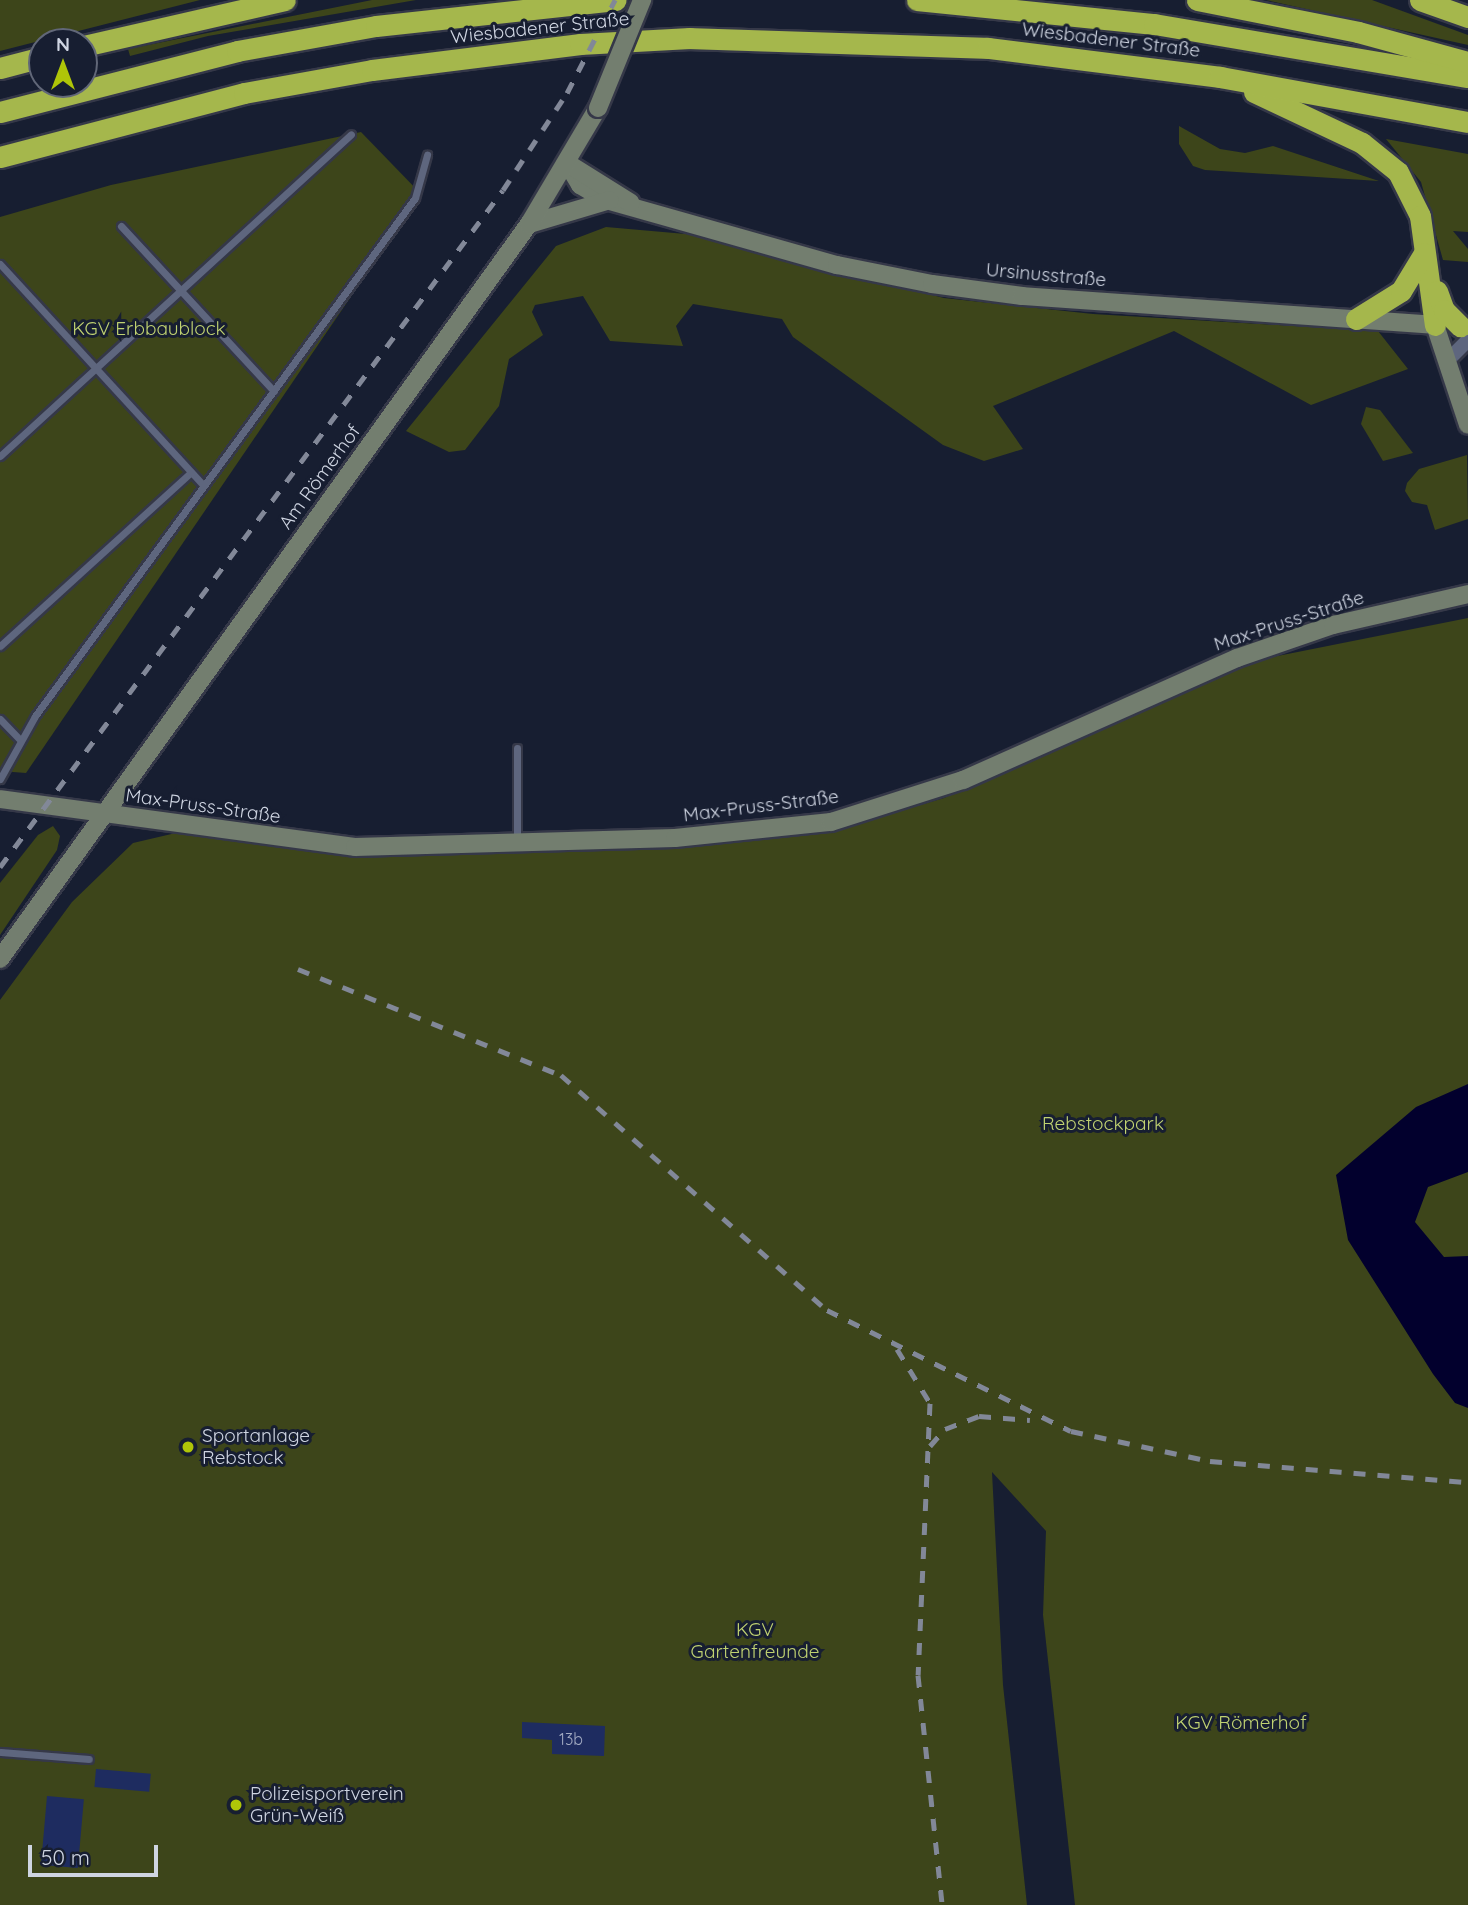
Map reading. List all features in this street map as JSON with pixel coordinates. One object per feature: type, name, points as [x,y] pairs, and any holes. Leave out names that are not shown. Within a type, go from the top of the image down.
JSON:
[{"type":"highway","points":[[98,43],[285,0]]},
{"type":"highway","name":"Wiesbadener Straße","points":[[0,111],[300,40],[615,0]]},
{"type":"highway","name":"Wiesbadener Straße","points":[[917,0],[1154,24],[1468,77]]},
{"type":"highway","points":[[1198,0],[1358,32],[1468,62]]},
{"type":"highway","points":[[1420,0],[1468,18]]},
{"type":"highway","name":"Wiesbadener Straße","points":[[0,157],[244,93],[373,70],[580,44],[690,38],[877,42],[988,48],[1220,77],[1468,122]]},
{"type":"highway","points":[[0,68],[28,61]]},
{"type":"highway","points":[[1220,77],[1377,153],[1407,184],[1437,293],[1466,331]]},
{"type":"highway","points":[[1356,319],[1401,291],[1423,244]]},
{"type":"highway","points":[[1423,244],[1434,325]]},
{"type":"main road","name":"Am Römerhof","points":[[0,959],[529,224],[598,108],[642,0]]},
{"type":"main road","name":"Ursinusstraße","points":[[567,163],[587,191],[610,200],[631,203],[837,265],[932,284],[1022,296],[1434,325]]},
{"type":"main road","name":"Ursinusstraße","points":[[567,163],[631,203]]},
{"type":"main road","name":"Ursinusstraße","points":[[529,224],[610,200]]},
{"type":"main road","points":[[1434,325],[1447,336],[1453,355],[1455,386]]},
{"type":"main road","points":[[1434,325],[1468,425]]},
{"type":"main road","name":"Max-Pruss-Straße","points":[[0,799],[327,846],[675,838],[831,822],[963,780],[1237,658],[1333,625],[1468,594]]},
{"type":"street","name":"Ursinusstraße","points":[[1434,325],[1466,331]]},
{"type":"street","points":[[1453,355],[1466,331]]},
{"type":"lane","points":[[0,456],[351,134]]},
{"type":"lane","points":[[0,779],[20,740],[415,198],[427,155]]},
{"type":"lane","points":[[121,226],[274,391]]},
{"type":"lane","points":[[0,264],[204,486]]},
{"type":"lane","points":[[0,646],[191,472]]},
{"type":"lane","points":[[0,719],[20,740]]},
{"type":"lane","points":[[517,748],[517,840]]},
{"type":"lane","points":[[0,1752],[89,1759]]},
{"type":"green space","points":[[0,0],[200,0],[90,28],[28,28],[28,44],[0,51]]},
{"type":"green space","points":[[372,0],[416,0],[208,36],[130,56],[128,49]]},
{"type":"green space","points":[[1266,0],[1372,0],[1468,35],[1468,45]]},
{"type":"green space","points":[[1179,126],[1220,149],[1245,153],[1273,146],[1379,181],[1205,170],[1193,166],[1179,144]]},
{"type":"green space","name":"KGV Erbbaublock","points":[[361,132],[421,194],[26,773],[0,771],[0,217],[111,185]]},
{"type":"green space","points":[[1386,139],[1468,154],[1468,232],[1453,231],[1468,249],[1468,262],[1443,260],[1421,182]]},
{"type":"green space","points":[[606,227],[697,235],[944,298],[1093,314],[1378,331],[1408,369],[1311,405],[1174,331],[993,406],[1023,449],[984,461],[943,445],[793,337],[782,319],[693,304],[676,326],[683,346],[610,341],[583,296],[535,305],[532,312],[543,335],[509,359],[499,406],[465,450],[449,452],[406,431],[556,246]]},
{"type":"green space","points":[[1366,407],[1380,410],[1413,453],[1383,461],[1361,424]]},
{"type":"green space","points":[[1467,455],[1468,519],[1435,530],[1427,505],[1412,502],[1405,491],[1407,483],[1419,469]]},
{"type":"green space","points":[[1468,618],[1468,1905],[1075,1905],[1043,1615],[1046,1531],[992,1472],[1003,1685],[1027,1905],[0,1905],[0,1000],[72,902],[133,843],[180,832],[357,856],[471,847],[690,847],[829,832],[944,798],[1237,664]]},
{"type":"green space","points":[[53,826],[60,836],[57,850],[0,935],[0,883],[38,835]]},
{"type":"shaded area","points":[[1468,1084],[1468,1172],[1428,1187],[1415,1222],[1444,1257],[1468,1256],[1468,1408],[1455,1403],[1433,1374],[1348,1240],[1336,1175],[1416,1107]]},
{"type":"building","points":[[522,1722],[605,1726],[604,1756],[552,1754],[552,1740],[522,1738]]},
{"type":"building","points":[[96,1769],[151,1774],[149,1792],[94,1787]]},
{"type":"building","points":[[47,1796],[84,1799],[78,1868],[41,1865]]},
{"type":"railway","points":[[0,867],[503,190],[567,93],[615,0]]},
{"type":"railway","points":[[298,969],[561,1075],[827,1310],[1071,1431],[1210,1461],[1468,1482]]},
{"type":"railway","points":[[897,1349],[930,1403],[918,1675],[942,1905]]},
{"type":"railway","points":[[930,1446],[945,1429],[979,1416],[1030,1420]]},
{"type":"place","name":"Sportanlage Rebstock","points":[[188,1447]]},
{"type":"place","name":"Polizeisportverein Grün-Weiß","points":[[236,1805]]},
{"type":"park label","name":"Rebstockpark","points":[[1103,1124]]},
{"type":"park label","name":"KGV Gartenfreunde","points":[[755,1641]]},
{"type":"park label","name":"KGV Römerhof","points":[[1241,1723]]}]
